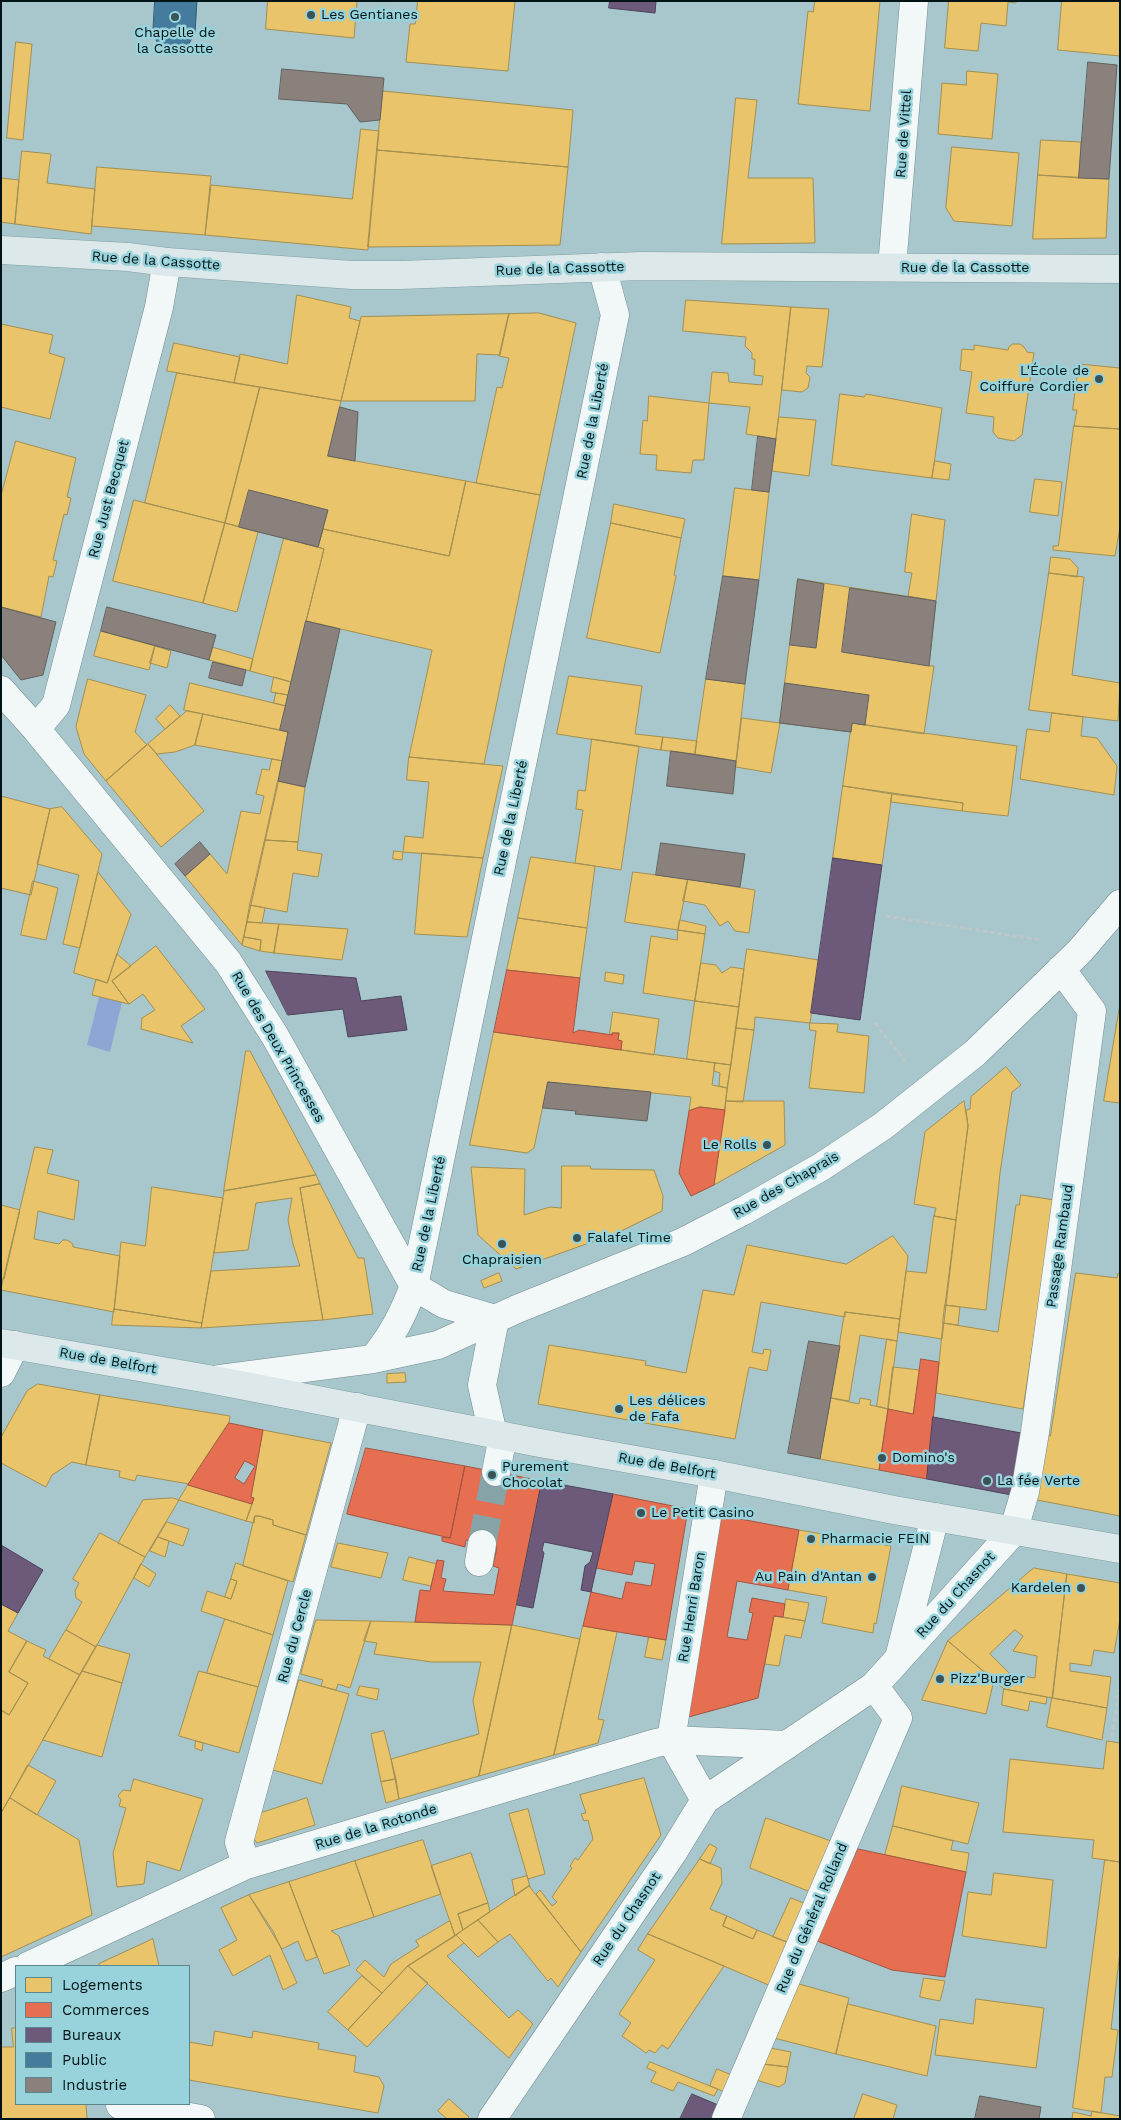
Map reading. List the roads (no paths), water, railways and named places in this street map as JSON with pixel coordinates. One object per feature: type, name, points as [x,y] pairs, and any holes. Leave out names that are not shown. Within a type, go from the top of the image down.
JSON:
[{"type":"main road","name":"Rue de la Cassotte","points":[[1,250],[128,257],[167,262],[352,275],[602,267],[1120,269]]},
{"type":"main road","name":"Rue de Belfort","points":[[8,1344],[214,1380],[1013,1532],[1120,1549]]},
{"type":"street","name":"Rue de Vittel","points":[[892,267],[914,1]]},
{"type":"street","name":"Rue Just Becquet","points":[[36,729],[56,705],[58,698],[159,307],[167,262]]},
{"type":"street","name":"Rue de la Liberté","points":[[373,1359],[388,1341],[397,1325],[414,1286],[615,315],[602,267]]},
{"type":"street","name":"Rue des Deux Princesses","points":[[1,690],[36,729],[228,962],[275,1036],[414,1286],[444,1304],[495,1319]]},
{"type":"street","name":"Rue des Chaprais","points":[[495,1319],[682,1242],[745,1210],[821,1167],[883,1126],[974,1053],[1080,951],[1120,904]]},
{"type":"street","name":"Passage Rambaud","points":[[1013,1532],[1025,1492],[1035,1432],[1092,1011],[1061,968]]},
{"type":"street","name":"Rue de Belfort","points":[[214,1380],[373,1359],[438,1345],[495,1319]]},
{"type":"street","points":[[495,1319],[482,1385],[498,1435],[496,1472]]},
{"type":"street","points":[[1,1373],[8,1344]]},
{"type":"street","name":"Rue du Cercle","points":[[246,1865],[239,1842],[357,1407]]},
{"type":"street","name":"Rue Henri Baron","points":[[671,1740],[714,1474]]},
{"type":"street","name":"Rue du Chasnot","points":[[899,1659],[935,1517]]},
{"type":"street","name":"Rue du Chasnot","points":[[492,2119],[672,1854],[705,1800],[874,1686],[1013,1532]]},
{"type":"street","name":"Rue du Général Rolland","points":[[726,2119],[898,1718],[874,1686]]},
{"type":"street","points":[[671,1740],[787,1745]]},
{"type":"street","points":[[671,1740],[705,1800]]},
{"type":"street","name":"Rue de la Rotonde","points":[[30,1965],[246,1865],[671,1740]]},
{"type":"street","points":[[1,1978],[15,1972]]},
{"type":"street","points":[[120,2105],[201,2119]]},
{"type":"water","points":[[99,997],[122,1002],[110,1052],[87,1045]]},
{"type":"tunnel","points":[[482,1544],[496,1472]]},
{"type":"place","name":"Les Gentianes","points":[[311,15]]},
{"type":"place","name":"Chapelle de la Cassotte","points":[[175,17]]},
{"type":"place","name":"L'École de Coiffure Cordier","points":[[1099,379]]},
{"type":"place","name":"Le Rolls","points":[[767,1145]]},
{"type":"place","name":"Falafel Time","points":[[577,1238]]},
{"type":"place","name":"Chapraisien","points":[[502,1244]]},
{"type":"place","name":"Les délices de Fafa","points":[[619,1409]]},
{"type":"place","name":"Domino's","points":[[882,1458]]},
{"type":"place","name":"Purement Chocolat","points":[[492,1475]]},
{"type":"place","name":"La fée Verte","points":[[987,1481]]},
{"type":"place","name":"Le Petit Casino","points":[[641,1513]]},
{"type":"place","name":"Pharmacie FEIN","points":[[811,1539]]},
{"type":"place","name":"Au Pain d'Antan","points":[[872,1577]]},
{"type":"place","name":"Kardelen","points":[[1081,1588]]},
{"type":"place","name":"Pizz'Burger","points":[[940,1679]]}]
